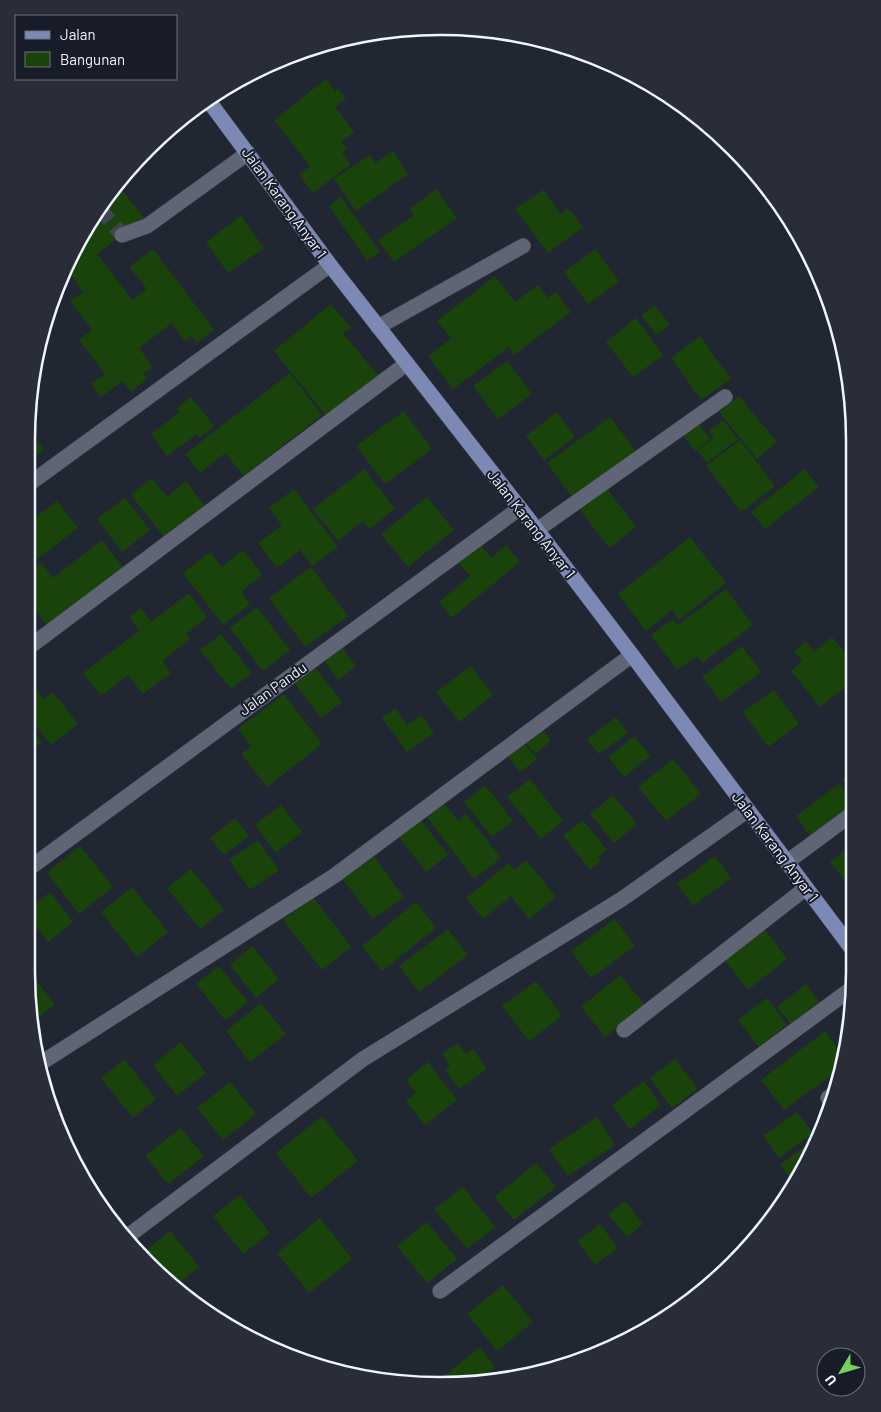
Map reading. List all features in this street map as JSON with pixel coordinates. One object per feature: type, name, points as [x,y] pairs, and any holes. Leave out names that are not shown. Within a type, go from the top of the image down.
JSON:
[{"type":"main road","name":"Jalan Karang Anyar 1","points":[[212,105],[330,266],[537,530],[846,941]]},
{"type":"street","points":[[122,235],[147,226],[248,153]]},
{"type":"street","points":[[378,327],[523,246]]},
{"type":"street","points":[[35,480],[330,266]]},
{"type":"street","points":[[35,643],[406,364]]},
{"type":"street","points":[[537,530],[725,397]]},
{"type":"street","name":"Jalan Pandu","points":[[35,864],[520,508]]},
{"type":"street","points":[[45,1059],[334,876],[632,655]]},
{"type":"street","points":[[131,1233],[363,1059],[622,899],[748,810]]},
{"type":"street","points":[[787,862],[846,818]]},
{"type":"street","points":[[624,1030],[806,888]]},
{"type":"street","points":[[440,1291],[845,993]]},
{"type":"building","points":[[326,79],[335,91],[338,89],[346,98],[335,107],[354,132],[341,142],[347,149],[342,153],[351,164],[313,193],[299,175],[310,166],[274,120]]},
{"type":"building","points":[[393,151],[408,174],[356,211],[334,179],[370,155],[375,163]]},
{"type":"building","points":[[436,189],[457,218],[394,262],[378,240],[414,215],[409,209]]},
{"type":"building","points":[[122,190],[144,218],[97,254],[132,300],[147,289],[129,267],[153,249],[214,330],[197,343],[191,336],[185,341],[172,323],[139,348],[153,367],[143,374],[147,379],[131,392],[123,381],[101,397],[91,384],[105,374],[79,340],[92,330],[70,301],[83,292],[71,275],[89,238],[103,215]]},
{"type":"building","points":[[543,190],[561,214],[568,208],[583,227],[548,253],[515,209]]},
{"type":"building","points":[[341,197],[380,252],[367,261],[329,206]]},
{"type":"building","points":[[241,216],[264,248],[228,273],[206,242]]},
{"type":"building","points":[[595,249],[619,281],[588,304],[564,272]]},
{"type":"building","points":[[495,276],[515,302],[538,285],[548,298],[556,292],[571,312],[514,355],[509,347],[453,389],[428,356],[451,339],[437,321]]},
{"type":"building","points":[[331,304],[351,328],[343,333],[380,378],[329,419],[274,351]]},
{"type":"building","points":[[655,305],[670,325],[656,335],[641,315]]},
{"type":"building","points":[[636,318],[663,355],[633,377],[606,342]]},
{"type":"building","points":[[700,336],[731,379],[701,400],[671,358]]},
{"type":"building","points":[[507,361],[532,394],[498,419],[473,386]]},
{"type":"building","points":[[290,373],[322,415],[244,476],[225,453],[200,473],[185,454]]},
{"type":"building","points":[[739,396],[777,442],[757,459],[719,412]]},
{"type":"building","points":[[191,397],[214,426],[200,437],[197,434],[167,456],[151,434],[180,412],[177,408]]},
{"type":"building","points":[[404,411],[432,449],[385,484],[356,446]]},
{"type":"building","points":[[557,412],[575,437],[544,460],[526,436]]},
{"type":"building","points":[[610,417],[636,451],[573,498],[547,463]]},
{"type":"building","points":[[723,420],[738,439],[707,463],[697,450],[714,438],[709,431]]},
{"type":"building","points":[[698,422],[710,439],[695,451],[682,434]]},
{"type":"building","points":[[35,437],[44,450],[35,457]]},
{"type":"building","points":[[740,440],[775,486],[741,512],[706,466]]},
{"type":"building","points":[[364,469],[395,509],[369,529],[363,521],[338,541],[313,509]]},
{"type":"building","points":[[805,469],[819,487],[765,529],[751,512]]},
{"type":"building","points":[[152,478],[167,497],[186,481],[205,506],[165,538],[131,495]]},
{"type":"building","points":[[294,489],[338,547],[312,566],[300,550],[277,568],[258,543],[282,526],[269,508]]},
{"type":"building","points":[[607,489],[636,527],[609,548],[580,510]]},
{"type":"building","points":[[427,497],[454,530],[408,567],[381,534]]},
{"type":"building","points":[[125,498],[150,530],[122,552],[97,519]]},
{"type":"building","points":[[57,501],[78,528],[36,560],[35,518]]},
{"type":"building","points":[[690,537],[726,583],[679,620],[672,610],[646,631],[618,594]]},
{"type":"building","points":[[102,540],[124,569],[48,627],[35,610],[35,568],[41,563],[53,578]]},
{"type":"building","points":[[480,544],[491,558],[506,545],[520,562],[452,618],[439,602],[470,576],[458,562]]},
{"type":"building","points":[[243,550],[262,575],[241,592],[250,604],[223,625],[183,573],[210,552],[222,567]]},
{"type":"building","points":[[311,567],[348,616],[305,647],[269,598]]},
{"type":"building","points":[[726,589],[753,625],[702,663],[697,656],[677,670],[651,635],[673,619],[678,625]]},
{"type":"building","points":[[189,593],[207,617],[186,634],[190,639],[162,661],[171,673],[143,694],[128,675],[101,696],[83,673],[139,631],[129,617],[141,608],[151,622]]},
{"type":"building","points":[[257,607],[290,650],[263,671],[230,628]]},
{"type":"building","points":[[221,634],[252,673],[231,689],[200,650]]},
{"type":"building","points":[[832,637],[846,654],[846,687],[820,707],[791,671],[802,661],[794,651],[806,641],[814,652]]},
{"type":"building","points":[[340,645],[356,666],[338,680],[322,658]]},
{"type":"building","points":[[742,646],[761,672],[721,702],[702,677]]},
{"type":"building","points":[[313,665],[342,702],[321,718],[292,680]]},
{"type":"building","points":[[471,666],[493,695],[459,722],[436,692]]},
{"type":"building","points":[[35,687],[44,699],[53,692],[78,724],[51,745],[35,725]]},
{"type":"building","points":[[774,690],[799,724],[768,747],[743,712]]},
{"type":"building","points":[[284,694],[322,744],[267,787],[241,754],[251,747],[238,729]]},
{"type":"building","points":[[395,708],[407,725],[421,715],[434,733],[407,752],[382,718]]},
{"type":"building","points":[[616,717],[628,733],[599,754],[587,739]]},
{"type":"building","points":[[538,725],[551,741],[535,754],[522,738]]},
{"type":"building","points":[[35,734],[42,742],[35,748]]},
{"type":"building","points":[[634,736],[650,756],[624,777],[608,757]]},
{"type":"building","points":[[522,740],[537,759],[520,772],[505,753]]},
{"type":"building","points":[[673,759],[701,794],[666,821],[638,787]]},
{"type":"building","points":[[846,777],[846,786],[842,780]]},
{"type":"building","points":[[530,779],[563,821],[541,839],[507,797]]},
{"type":"building","points":[[839,784],[846,793],[846,811],[811,837],[796,816]]},
{"type":"building","points":[[485,785],[513,821],[492,837],[464,802]]},
{"type":"building","points":[[613,795],[637,824],[614,843],[590,814]]},
{"type":"building","points":[[441,799],[458,821],[466,814],[501,858],[474,879],[423,812]]},
{"type":"building","points":[[281,805],[302,832],[276,853],[255,825]]},
{"type":"building","points":[[418,816],[448,855],[426,872],[396,833]]},
{"type":"building","points":[[235,818],[249,836],[224,855],[210,838]]},
{"type":"building","points":[[583,820],[607,850],[598,857],[601,861],[590,870],[563,836]]},
{"type":"building","points":[[258,840],[279,870],[250,890],[229,860]]},
{"type":"building","points":[[80,846],[113,887],[79,914],[47,873]]},
{"type":"building","points":[[846,850],[845,881],[830,862]]},
{"type":"building","points":[[373,855],[404,897],[373,919],[342,878]]},
{"type":"building","points":[[715,856],[731,878],[693,906],[677,884]]},
{"type":"building","points":[[526,860],[556,897],[529,919],[511,896],[483,919],[466,898],[509,863],[514,870]]},
{"type":"building","points":[[191,869],[224,910],[200,929],[167,888]]},
{"type":"building","points":[[132,887],[168,932],[137,957],[101,912]]},
{"type":"building","points":[[50,892],[73,922],[48,942],[35,925],[35,904]]},
{"type":"building","points":[[313,897],[351,947],[322,970],[283,920]]},
{"type":"building","points":[[416,902],[436,928],[382,971],[362,946]]},
{"type":"building","points":[[615,919],[635,946],[591,978],[571,951]]},
{"type":"building","points":[[764,928],[787,959],[748,990],[724,959]]},
{"type":"building","points":[[448,929],[468,955],[419,992],[399,966]]},
{"type":"building","points":[[252,946],[279,979],[256,998],[230,965]]},
{"type":"building","points":[[219,966],[248,1002],[225,1020],[196,984]]},
{"type":"building","points":[[620,975],[645,1005],[605,1037],[581,1007]]},
{"type":"building","points":[[35,980],[55,1004],[38,1018]]},
{"type":"building","points":[[536,981],[562,1016],[529,1041],[502,1006]]},
{"type":"building","points":[[806,984],[819,1002],[791,1024],[777,1007]]},
{"type":"building","points":[[767,998],[787,1025],[759,1047],[738,1020]]},
{"type":"building","points":[[261,1003],[286,1034],[250,1062],[226,1031]]},
{"type":"building","points":[[825,1031],[838,1049],[832,1075],[784,1110],[761,1080]]},
{"type":"building","points":[[181,1042],[206,1073],[177,1096],[153,1065]]},
{"type":"building","points":[[458,1043],[466,1054],[473,1049],[487,1069],[459,1089],[445,1069],[450,1066],[442,1054]]},
{"type":"building","points":[[124,1059],[156,1099],[133,1118],[101,1078]]},
{"type":"building","points":[[675,1059],[698,1089],[672,1108],[650,1078]]},
{"type":"building","points":[[428,1062],[457,1100],[425,1125],[406,1101],[416,1093],[406,1080]]},
{"type":"building","points":[[644,1081],[661,1105],[630,1129],[612,1105]]},
{"type":"building","points":[[230,1082],[256,1114],[223,1140],[197,1108]]},
{"type":"building","points":[[797,1112],[812,1133],[779,1158],[763,1136]]},
{"type":"building","points":[[322,1116],[358,1161],[311,1198],[276,1153]]},
{"type":"building","points":[[597,1117],[615,1145],[568,1176],[549,1149]]},
{"type":"building","points":[[181,1128],[204,1156],[168,1184],[145,1156]]},
{"type":"building","points":[[807,1145],[790,1178],[780,1164]]},
{"type":"building","points":[[536,1163],[556,1187],[514,1220],[494,1197]]},
{"type":"building","points":[[463,1187],[495,1227],[467,1249],[434,1209]]},
{"type":"building","points":[[240,1195],[270,1233],[243,1254],[213,1216]]},
{"type":"building","points":[[625,1201],[643,1224],[627,1237],[608,1214]]},
{"type":"building","points":[[320,1218],[352,1259],[309,1293],[277,1253]]},
{"type":"building","points":[[427,1222],[457,1259],[427,1283],[397,1246]]},
{"type":"building","points":[[600,1224],[618,1248],[595,1265],[577,1241]]},
{"type":"building","points":[[170,1231],[199,1267],[180,1282],[146,1250]]},
{"type":"building","points":[[503,1285],[533,1322],[497,1351],[467,1314]]},
{"type":"building","points":[[480,1347],[495,1367],[486,1375],[443,1377]]},
{"type":"tunnel","points":[[104,214],[122,235]]}]
